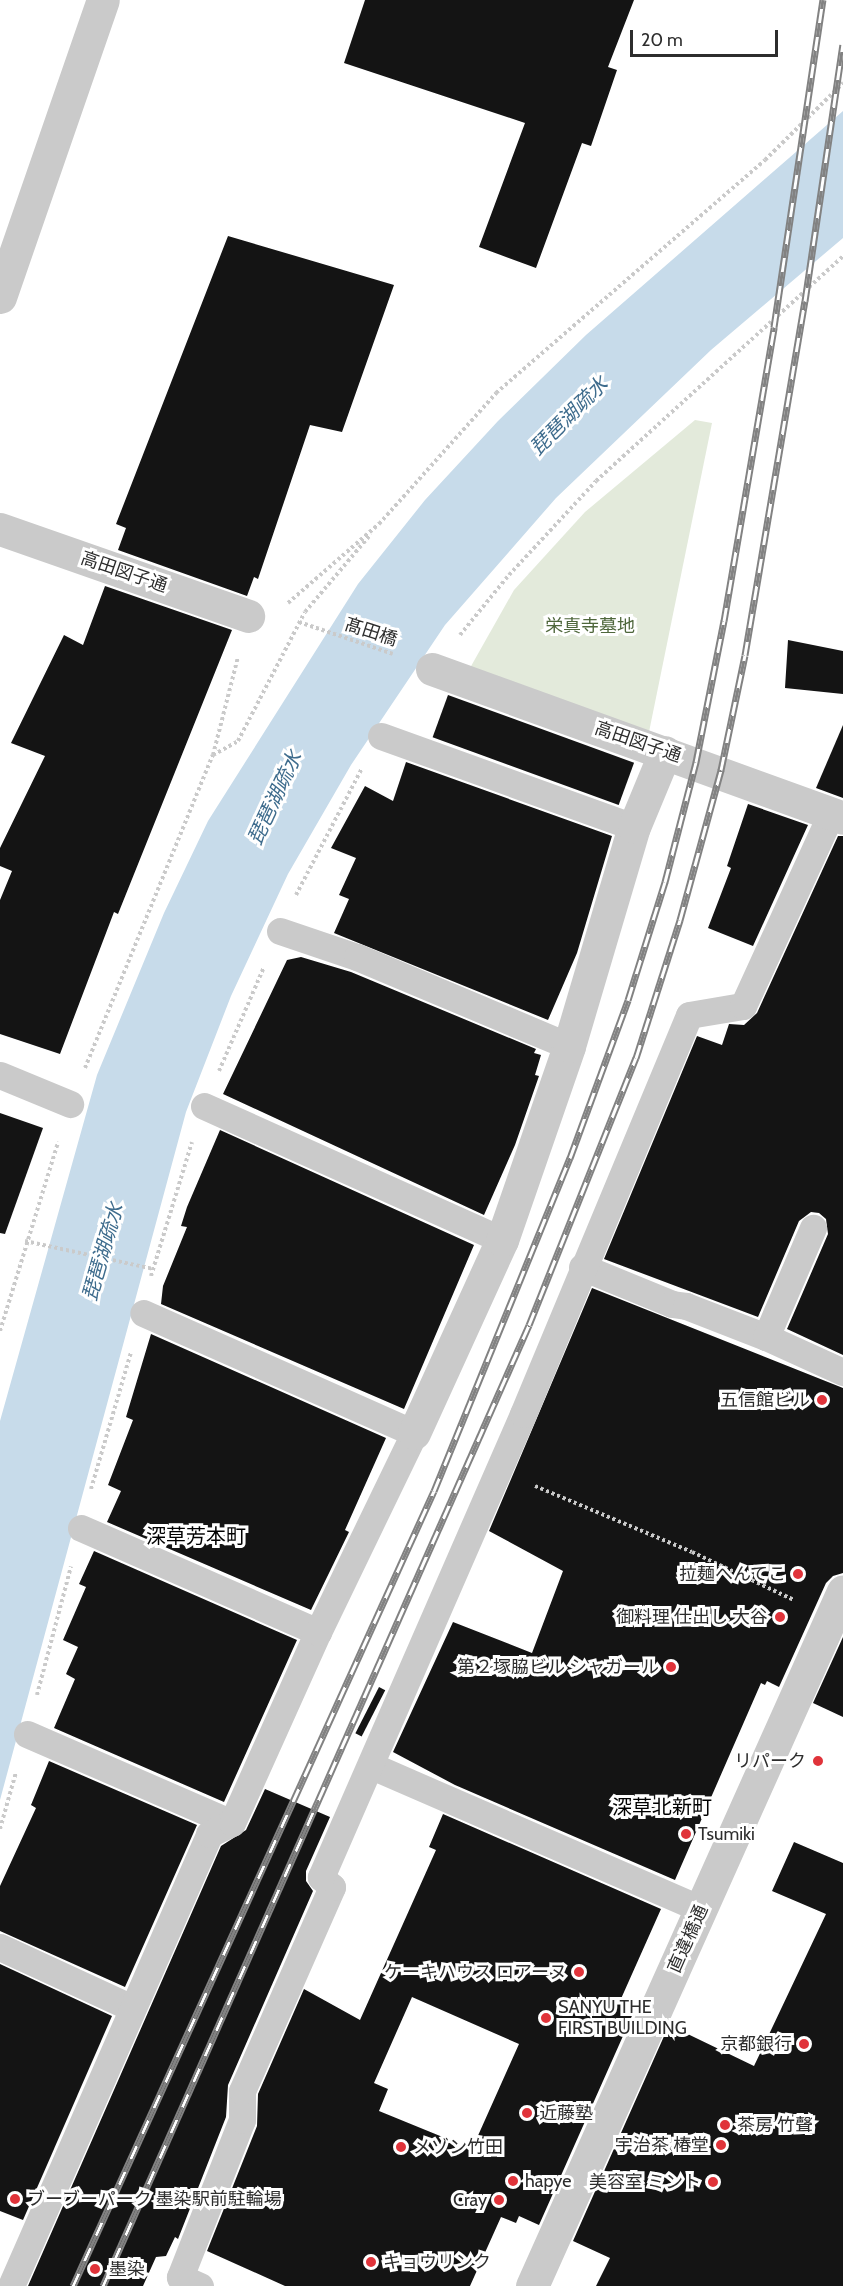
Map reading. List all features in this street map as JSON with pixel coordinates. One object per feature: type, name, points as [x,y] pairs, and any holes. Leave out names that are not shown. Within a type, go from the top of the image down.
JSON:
[{"type":"street","points":[[0,297],[103,0]]},
{"type":"street","name":"高田図子通","points":[[0,529],[248,616]]},
{"type":"street","name":"高田図子通","points":[[418,663],[837,816]]},
{"type":"street","points":[[414,1433],[502,1240],[569,1046],[634,826],[665,752]]},
{"type":"street","name":"直違橋通","points":[[532,2286],[837,1604]]},
{"type":"lane","points":[[381,736],[634,826]]},
{"type":"lane","points":[[200,2286],[180,2277],[242,2120],[242,2091],[332,1887],[321,1877],[372,1766],[689,1015],[743,1006],[837,816]]},
{"type":"lane","points":[[280,931],[357,957],[569,1046]]},
{"type":"lane","points":[[0,1075],[70,1104]]},
{"type":"lane","points":[[204,1106],[502,1240]]},
{"type":"lane","points":[[766,1336],[813,1228]]},
{"type":"lane","points":[[582,1267],[672,1304],[686,1306],[766,1336],[843,1372]]},
{"type":"lane","points":[[11,2286],[91,2109],[130,2007],[209,1834],[232,1823],[318,1632],[414,1433],[143,1313]]},
{"type":"lane","points":[[81,1528],[318,1632]]},
{"type":"lane","points":[[27,1734],[232,1823]]},
{"type":"lane","points":[[372,1766],[701,1909]]},
{"type":"lane","points":[[0,1947],[130,2007]]},
{"type":"path","points":[[213,755],[238,741],[299,622],[379,524],[496,393],[765,160],[843,83]]},
{"type":"path","points":[[418,663],[509,575],[596,481],[843,256]]},
{"type":"path","points":[[0,1331],[25,1241],[70,1104],[213,755],[248,616],[278,611],[379,524]]},
{"type":"path","name":"髙田橋","points":[[299,622],[418,663]]},
{"type":"path","points":[[25,1241],[153,1269]]},
{"type":"path","points":[[498,1470],[692,1552],[837,1604]]},
{"type":"green space","name":"栄真寺墓地","points":[[695,420],[712,423],[649,732],[470,668],[514,590],[585,512]]},
{"type":"water","name":"琵琶湖疏水","points":[[843,111],[843,238],[711,350],[556,498],[445,625],[351,765],[288,874],[231,996],[186,1112],[0,1800],[0,1421],[97,1075],[164,913],[208,821],[358,584],[425,500],[498,421],[586,335]]},
{"type":"building","points":[[365,0],[634,0],[608,67],[617,70],[591,146],[582,143],[536,268],[479,247],[525,123],[344,63]]},
{"type":"building","points":[[228,236],[394,285],[342,432],[310,425],[258,579],[254,577],[247,596],[118,550],[126,528],[116,524]]},
{"type":"building","points":[[105,586],[232,630],[118,914],[114,912],[60,1054],[0,1034],[0,900],[12,871],[0,866],[0,848],[45,756],[11,743],[64,635],[83,645]]},
{"type":"building","points":[[788,640],[843,651],[843,694],[785,688]]},
{"type":"building","points":[[448,695],[634,763],[619,805],[433,737]]},
{"type":"building","points":[[843,725],[843,798],[816,788]]},
{"type":"building","points":[[406,762],[612,836],[577,953],[548,1020],[334,933],[349,899],[339,895],[356,858],[331,848],[365,786],[393,801]]},
{"type":"building","points":[[748,804],[808,825],[753,946],[708,928],[731,868],[727,866]]},
{"type":"building","points":[[838,836],[843,836],[843,1355],[787,1329],[828,1234],[826,1219],[819,1213],[811,1212],[799,1221],[758,1317],[604,1259],[697,1036],[722,1045],[729,1024],[744,1025],[757,1013]]},
{"type":"building","points":[[301,957],[351,972],[536,1049],[534,1053],[541,1055],[535,1075],[539,1076],[515,1145],[484,1215],[223,1094],[287,960]]},
{"type":"building","points":[[0,1113],[43,1128],[5,1234],[0,1233]]},
{"type":"building","points":[[220,1130],[474,1245],[404,1409],[161,1304],[163,1286],[187,1227],[181,1226],[187,1207]]},
{"type":"building","points":[[592,1288],[843,1388],[843,1573],[833,1576],[826,1583],[779,1687],[767,1681],[765,1685],[761,1683],[675,1880],[455,1785],[393,1752],[453,1622],[532,1653],[563,1571],[489,1531]]},
{"type":"building","points":[[151,1334],[386,1438],[345,1530],[349,1532],[311,1610],[107,1522],[121,1491],[108,1485],[133,1420],[126,1417]]},
{"type":"building","points":[[94,1551],[297,1640],[224,1802],[54,1728],[75,1679],[66,1674],[78,1647],[63,1640],[86,1587],[79,1584]]},
{"type":"building","points":[[843,1637],[843,1717],[813,1703]]},
{"type":"building","points":[[379,1687],[385,1690],[362,1737],[355,1733]]},
{"type":"building","points":[[49,1761],[197,1825],[125,1987],[0,1931],[0,1886],[36,1808],[31,1805]]},
{"type":"building","points":[[265,1789],[330,1817],[306,1871],[306,1881],[313,1891],[228,2085],[226,2117],[178,2239],[175,2237],[166,2256],[156,2257],[143,2286],[28,2286],[221,1846],[246,1830]]},
{"type":"building","points":[[443,1814],[661,1909],[620,2001],[635,2009],[539,2225],[519,2216],[516,2223],[501,2217],[470,2286],[285,2286],[207,2251],[257,2126],[258,2094],[304,1989],[360,2020],[436,1850],[429,1847]],"holes":[[[412,1997],[519,2044],[472,2149],[379,2111],[388,2089],[374,2083]]]},
{"type":"building","points":[[794,1842],[843,1863],[843,2286],[596,2286],[610,2258],[573,2241],[669,2025],[754,2066],[826,1914],[772,1891]]},
{"type":"building","points":[[0,1964],[112,2016],[23,2220],[0,2211]]},
{"type":"railway","points":[[73,2286],[434,1491],[570,1158],[628,1000],[665,882],[696,762],[724,621],[774,327],[823,0]]},
{"type":"railway","points":[[103,2286],[529,1325],[636,1058],[680,920],[721,770],[745,655],[805,301],[843,45]]},
{"type":"place","name":"五信館ビル","points":[[822,1400]]},
{"type":"place","name":"拉麺へんてこ","points":[[798,1574]]},
{"type":"place","name":"御料理 仕出し 大谷","points":[[780,1617]]},
{"type":"place","name":"第２塚脇ビル シャガール","points":[[671,1667]]},
{"type":"place","name":"リパーク","points":[[818,1761]]},
{"type":"place","name":"Tsumiki","points":[[686,1834]]},
{"type":"place","name":"ケーキハウス ロアーヌ","points":[[579,1972]]},
{"type":"place","name":"SANYU THE FIRST BUILDING","points":[[546,2018]]},
{"type":"place","name":"京都銀行","points":[[804,2044]]},
{"type":"place","name":"近藤塾","points":[[527,2113]]},
{"type":"place","name":"茶房 竹聲","points":[[725,2125]]},
{"type":"place","name":"宇治茶 椿堂","points":[[721,2145]]},
{"type":"place","name":"メゾン竹田","points":[[401,2147]]},
{"type":"place","name":"hapye","points":[[513,2181]]},
{"type":"place","name":"美容室 ミント","points":[[713,2182]]},
{"type":"place","name":"ブーブーパーク 墨染駅前駐輪場","points":[[15,2199]]},
{"type":"place","name":"Cray","points":[[499,2200]]},
{"type":"place","name":"キョウリンク","points":[[371,2262]]},
{"type":"place","name":"墨染","points":[[95,2269]]},
{"type":"district","name":"深草芳本町","points":[[196,1536]]},
{"type":"district","name":"深草北新町","points":[[662,1807]]}]
